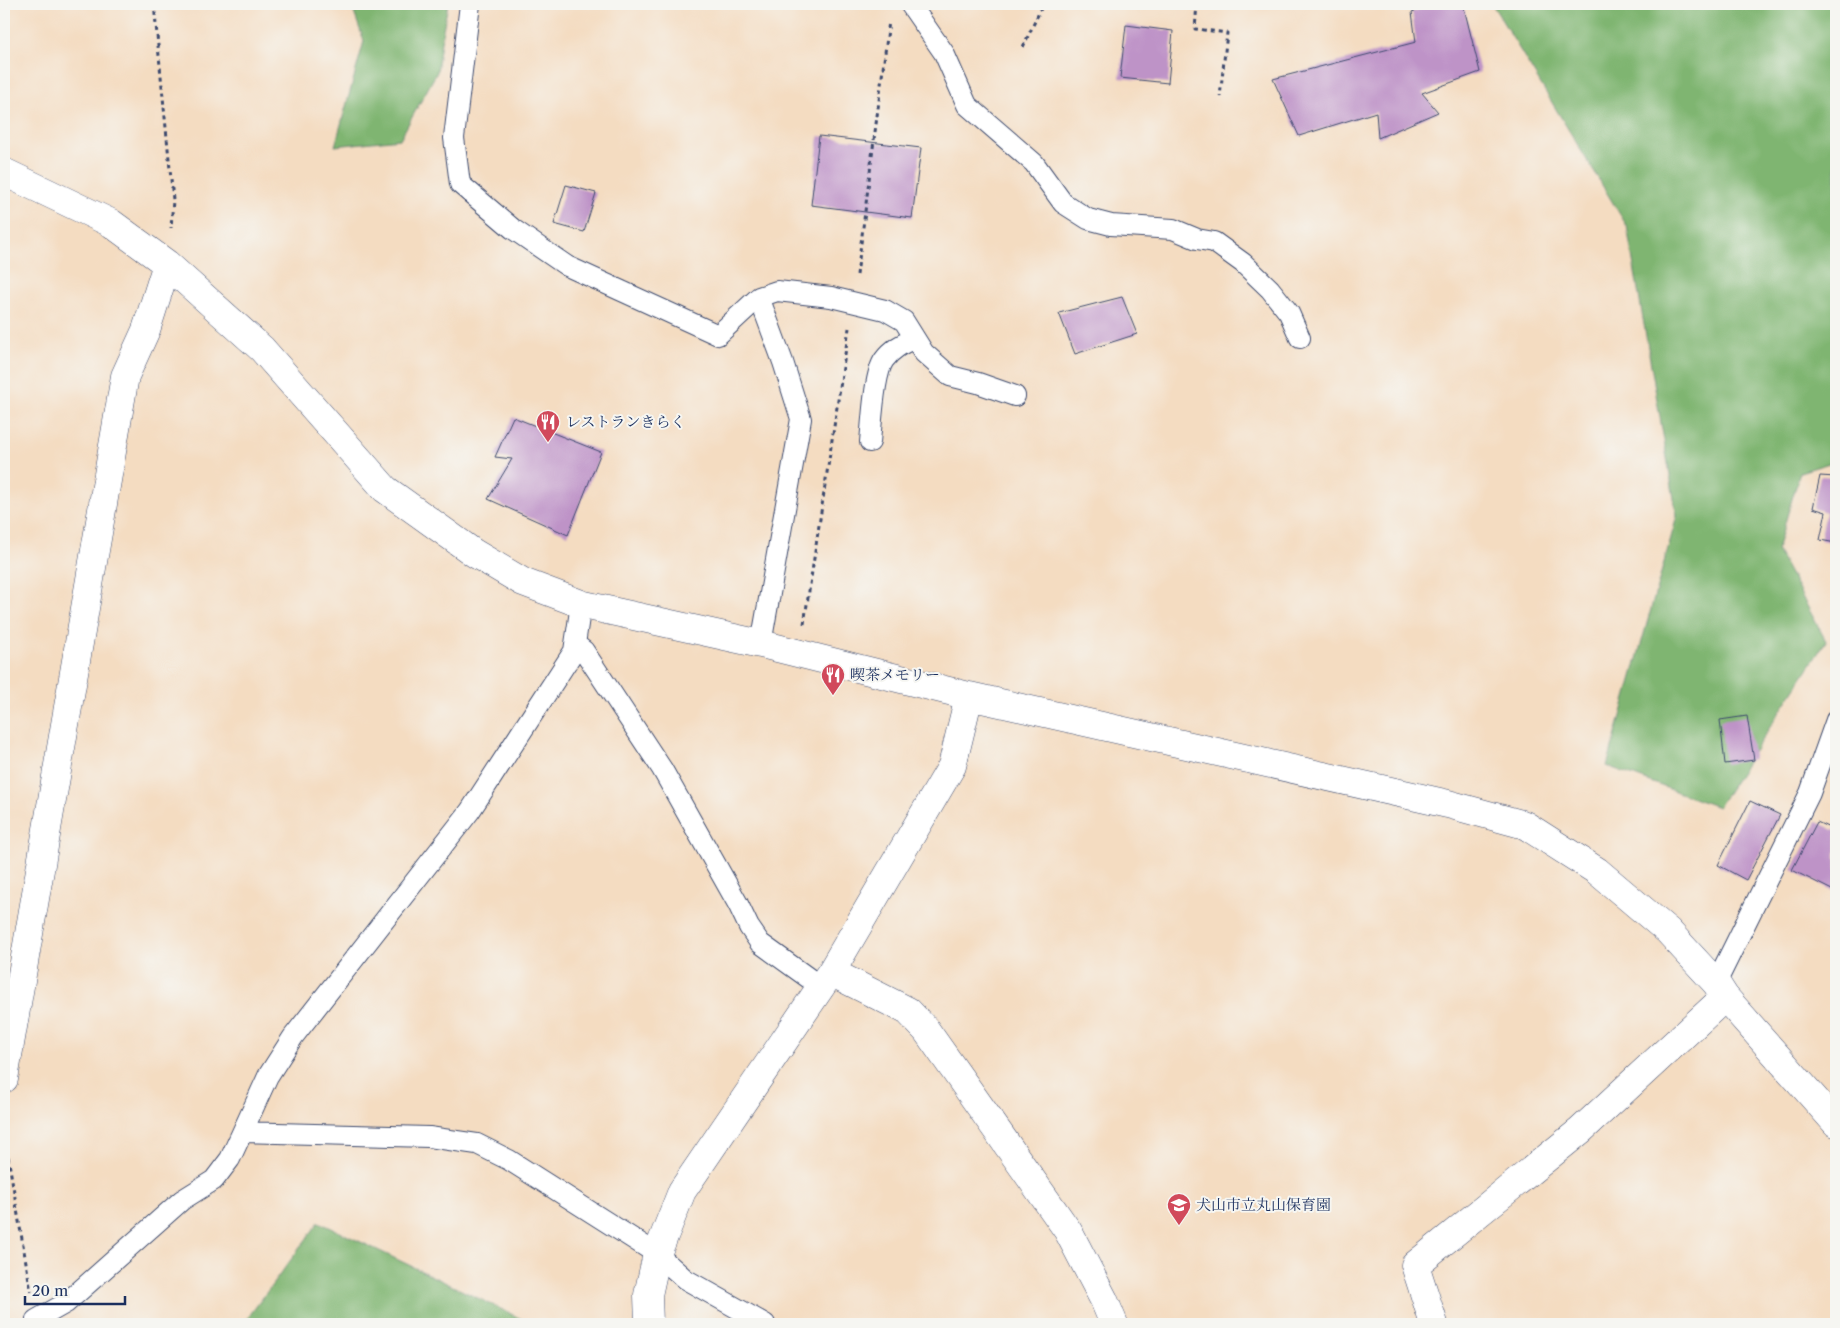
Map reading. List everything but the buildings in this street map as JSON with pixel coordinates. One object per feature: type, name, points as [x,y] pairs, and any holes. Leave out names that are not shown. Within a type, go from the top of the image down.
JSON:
[{"type":"street","points":[[4,172],[111,223],[167,264],[262,349],[384,489],[474,553],[523,582],[581,604],[761,644],[969,696],[1448,804],[1525,825],[1597,871],[1668,931],[1836,1123]]},
{"type":"street","points":[[4,1079],[125,376],[146,330],[167,264]]},
{"type":"street","points":[[650,1324],[648,1295],[657,1254],[682,1191],[826,980],[952,766],[969,696]]},
{"type":"street","points":[[826,980],[908,1011],[926,1030],[1068,1231],[1104,1300],[1114,1324]]},
{"type":"street","points":[[1434,1324],[1415,1265],[1581,1130],[1721,990]]},
{"type":"lane","points":[[470,4],[454,138],[460,184],[513,229],[567,266],[718,335],[759,297],[777,291],[831,297],[885,310],[904,321],[924,353],[950,376],[978,383],[1015,396]]},
{"type":"lane","points":[[910,4],[944,53],[968,106],[1034,163],[1063,202],[1088,219],[1111,226],[1172,229],[1197,239],[1214,242],[1244,263],[1270,289],[1289,313],[1300,338]]},
{"type":"lane","points":[[759,297],[783,362],[801,419],[761,644]]},
{"type":"lane","points":[[870,442],[878,380],[884,361],[897,347],[913,338]]},
{"type":"lane","points":[[36,1320],[66,1303],[175,1206],[214,1180],[230,1159],[268,1076],[293,1037],[470,811],[574,651],[581,604]]},
{"type":"lane","points":[[575,644],[584,650],[662,768],[754,935],[760,943],[826,980]]},
{"type":"lane","points":[[1721,990],[1810,793],[1836,720]]},
{"type":"lane","points":[[243,1132],[429,1136],[477,1144],[509,1160],[657,1254],[685,1279],[764,1324]]},
{"type":"path","points":[[154,4],[173,200],[167,264]]},
{"type":"path","points":[[1024,47],[1043,4]]},
{"type":"path","points":[[1197,4],[1196,29],[1227,33],[1220,98]]},
{"type":"path","points":[[799,654],[853,302],[890,13]]},
{"type":"path","points":[[4,1133],[36,1320]]},
{"type":"green space","points":[[351,4],[448,4],[437,72],[400,139],[335,146],[364,41]]},
{"type":"green space","points":[[1492,4],[1836,4],[1836,461],[1800,472],[1777,550],[1826,641],[1718,807],[1607,766],[1677,516],[1627,226]]},
{"type":"green space","points":[[319,1222],[532,1324],[243,1324]]},
{"type":"place","name":"レストランきらく","points":[[548,443]]},
{"type":"place","name":"喫茶メモリー","points":[[833,696]]},
{"type":"place","name":"犬山市立丸山保育園","points":[[1179,1226]]}]
